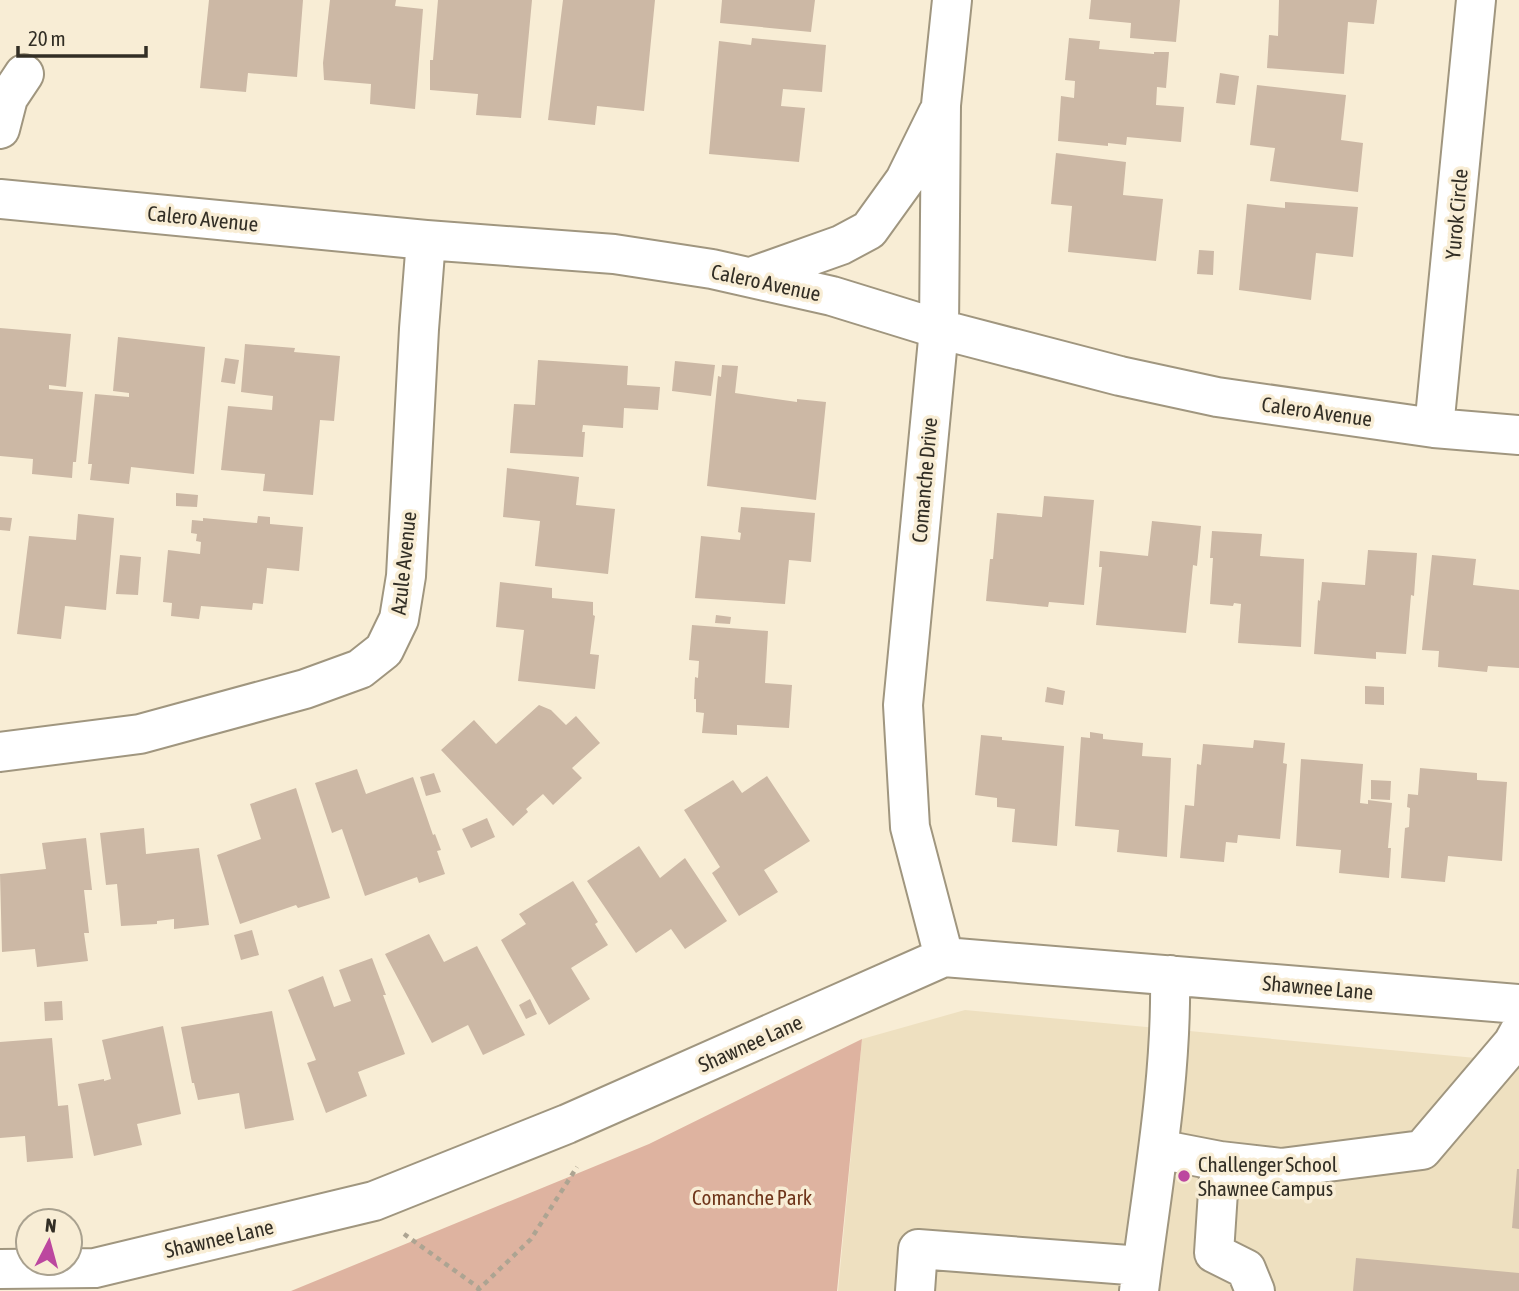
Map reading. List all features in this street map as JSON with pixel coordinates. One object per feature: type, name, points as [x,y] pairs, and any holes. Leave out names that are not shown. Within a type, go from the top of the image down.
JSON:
[{"type":"street","name":"Comanche Drive","points":[[944,957],[910,827],[903,705],[939,329],[941,105],[952,0]]},
{"type":"street","name":"Yurok Circle","points":[[1434,428],[1476,0]]},
{"type":"street","points":[[0,129],[8,98],[24,75]]},
{"type":"street","points":[[751,277],[841,245],[869,230],[905,180],[941,105]]},
{"type":"street","name":"Calero Avenue","points":[[0,199],[426,240],[614,254],[751,277],[832,296],[939,329],[1120,376],[1217,397],[1434,428],[1519,435]]},
{"type":"street","name":"Azule Avenue","points":[[0,752],[140,734],[305,689],[360,669],[384,650],[399,619],[406,576],[426,240]]},
{"type":"street","name":"Shawnee Lane","points":[[0,1269],[95,1268],[374,1201],[567,1125],[944,957],[1519,1004]]},
{"type":"street","points":[[915,1291],[918,1249],[1141,1278],[1158,1149],[1171,1011],[1170,975]]},
{"type":"street","points":[[1158,1149],[1220,1161],[1281,1168],[1422,1150],[1513,1043],[1519,1032]]},
{"type":"street","points":[[1220,1161],[1214,1253],[1246,1269],[1255,1291]]},
{"type":"path","points":[[404,1234],[478,1290],[531,1239],[577,1167]]},
{"type":"shaded area","name":"Challenger School Shawnee Campus","points":[[965,1010],[1519,1062],[1519,1291],[838,1291],[862,1039]]},
{"type":"green space","name":"Comanche Park","points":[[862,1039],[837,1291],[291,1291],[649,1144]]},
{"type":"building","points":[[209,0],[303,0],[297,77],[248,73],[246,92],[200,88]]},
{"type":"building","points":[[330,0],[396,0],[395,6],[423,9],[415,109],[370,104],[371,84],[324,80],[323,63]]},
{"type":"building","points":[[438,0],[532,0],[521,118],[476,115],[478,94],[430,90],[430,60],[433,60]]},
{"type":"building","points":[[563,0],[655,0],[644,111],[597,106],[595,125],[548,120]]},
{"type":"building","points":[[722,0],[815,0],[811,32],[720,23]]},
{"type":"building","points":[[1091,0],[1180,0],[1176,42],[1130,38],[1131,23],[1089,19]]},
{"type":"building","points":[[1279,0],[1377,0],[1374,24],[1348,22],[1344,74],[1267,68],[1269,35],[1278,36]]},
{"type":"building","points":[[752,38],[826,45],[822,92],[783,89],[781,106],[805,108],[799,162],[709,154],[719,41],[751,45]]},
{"type":"building","points":[[1069,38],[1100,41],[1099,49],[1154,54],[1169,52],[1166,88],[1157,87],[1156,105],[1184,107],[1181,142],[1127,137],[1126,145],[1108,143],[1108,146],[1058,141],[1061,96],[1074,98],[1075,81],[1065,80]]},
{"type":"building","points":[[1220,73],[1239,76],[1235,105],[1216,103]]},
{"type":"building","points":[[1257,85],[1346,95],[1341,140],[1363,143],[1358,192],[1270,181],[1275,148],[1250,145]]},
{"type":"building","points":[[1056,153],[1126,162],[1123,195],[1163,199],[1156,261],[1068,252],[1072,206],[1051,204]]},
{"type":"building","points":[[1285,202],[1358,207],[1353,257],[1316,253],[1311,300],[1239,290],[1247,204],[1285,208]]},
{"type":"building","points":[[1199,250],[1214,251],[1213,275],[1197,274]]},
{"type":"building","points":[[0,328],[71,334],[66,387],[49,385],[49,389],[83,392],[72,478],[32,474],[33,459],[0,456]]},
{"type":"building","points":[[118,337],[205,347],[194,474],[131,467],[129,484],[90,480],[92,464],[88,464],[95,394],[129,397],[129,393],[113,391]]},
{"type":"building","points":[[245,344],[295,348],[294,352],[340,356],[334,421],[320,420],[313,495],[263,491],[265,474],[221,470],[228,406],[272,410],[273,396],[241,392]]},
{"type":"building","points":[[225,358],[239,360],[235,384],[221,382]]},
{"type":"building","points":[[538,360],[628,366],[627,385],[660,387],[658,410],[624,408],[623,428],[583,425],[583,457],[510,453],[514,404],[535,405]]},
{"type":"building","points":[[675,361],[715,365],[711,396],[672,391]]},
{"type":"building","points":[[722,365],[738,366],[735,393],[797,402],[797,399],[826,402],[816,500],[707,486],[718,376],[721,377]]},
{"type":"building","points":[[507,468],[579,477],[576,505],[615,509],[608,574],[535,566],[540,521],[503,517]]},
{"type":"building","points":[[176,493],[198,495],[197,507],[176,506]]},
{"type":"building","points":[[1044,496],[1094,500],[1084,605],[1049,602],[1048,607],[986,601],[997,513],[1042,517]]},
{"type":"building","points":[[741,507],[815,513],[811,562],[789,560],[785,604],[695,598],[701,536],[740,540],[741,533],[738,532]]},
{"type":"building","points":[[78,514],[114,518],[106,610],[65,606],[61,639],[17,634],[29,536],[76,540]]},
{"type":"building","points":[[258,516],[270,517],[270,524],[303,527],[299,571],[267,568],[263,604],[253,603],[252,610],[201,606],[199,619],[171,616],[172,603],[163,602],[168,550],[200,554],[201,542],[196,541],[197,534],[191,533],[192,520],[203,521],[203,518],[257,523]]},
{"type":"building","points":[[0,517],[12,518],[10,531],[0,530]]},
{"type":"building","points":[[1152,521],[1201,526],[1197,566],[1193,565],[1186,633],[1096,625],[1102,567],[1099,567],[1100,551],[1148,556]]},
{"type":"building","points":[[1212,531],[1262,534],[1260,556],[1304,559],[1301,647],[1238,643],[1241,604],[1210,604]]},
{"type":"building","points":[[1368,550],[1417,553],[1406,654],[1376,652],[1376,659],[1314,654],[1322,582],[1365,585]]},
{"type":"building","points":[[120,555],[141,557],[138,595],[116,594]]},
{"type":"building","points":[[1432,555],[1476,559],[1473,585],[1519,590],[1519,668],[1488,666],[1487,672],[1438,667],[1439,651],[1422,650]]},
{"type":"building","points":[[500,582],[552,588],[552,598],[593,602],[595,616],[590,654],[599,655],[595,689],[518,681],[524,630],[496,627]]},
{"type":"building","points":[[716,615],[731,617],[730,624],[715,623]]},
{"type":"building","points":[[692,625],[768,631],[765,683],[792,685],[789,728],[737,725],[737,735],[702,733],[704,713],[696,712],[694,699],[699,661],[689,660]]},
{"type":"building","points":[[1365,686],[1384,687],[1384,705],[1365,704]]},
{"type":"building","points":[[1047,687],[1065,691],[1063,705],[1045,702]]},
{"type":"building","points":[[539,705],[551,710],[566,725],[576,716],[600,743],[572,768],[582,778],[553,805],[543,794],[526,809],[528,812],[513,826],[441,750],[474,720],[496,744]]},
{"type":"building","points":[[1090,732],[1103,734],[1103,739],[1143,743],[1142,756],[1171,758],[1167,857],[1117,852],[1119,830],[1075,826],[1081,737],[1090,738]]},
{"type":"building","points":[[981,735],[1002,737],[1002,740],[1064,746],[1057,846],[1012,842],[1015,809],[997,807],[997,798],[975,795]]},
{"type":"building","points":[[1254,740],[1285,743],[1283,763],[1287,764],[1280,839],[1238,835],[1237,843],[1226,842],[1224,862],[1180,858],[1185,805],[1194,806],[1197,764],[1201,765],[1203,744],[1253,748]]},
{"type":"building","points":[[1301,759],[1363,764],[1360,803],[1368,804],[1368,800],[1392,803],[1388,848],[1391,848],[1389,878],[1339,873],[1341,850],[1296,846]]},
{"type":"building","points":[[1420,768],[1477,773],[1477,780],[1507,782],[1502,861],[1448,856],[1445,882],[1401,878],[1405,828],[1409,827],[1408,794],[1418,795]]},
{"type":"building","points":[[357,769],[366,794],[413,777],[441,850],[437,851],[445,874],[419,883],[417,877],[365,896],[342,829],[332,833],[315,783]]},
{"type":"building","points":[[434,773],[441,792],[426,796],[420,777]]},
{"type":"building","points":[[767,776],[810,841],[764,870],[778,892],[739,916],[712,873],[720,867],[684,810],[733,780],[742,793]]},
{"type":"building","points":[[1371,780],[1391,781],[1390,800],[1371,799]]},
{"type":"building","points":[[296,788],[330,898],[298,908],[296,905],[240,924],[217,855],[261,839],[250,804]]},
{"type":"building","points":[[487,818],[495,837],[471,848],[462,829]]},
{"type":"building","points":[[144,828],[146,854],[199,848],[209,925],[174,929],[174,919],[157,921],[157,924],[121,926],[117,884],[106,885],[100,833]]},
{"type":"building","points":[[86,838],[92,890],[84,890],[89,933],[84,933],[88,961],[37,967],[35,949],[2,952],[0,874],[46,869],[42,843]]},
{"type":"building","points":[[639,846],[660,878],[685,858],[727,921],[685,949],[671,929],[636,953],[587,881]]},
{"type":"building","points":[[573,881],[598,922],[595,924],[608,945],[571,968],[590,999],[549,1025],[501,940],[526,924],[519,914]]},
{"type":"building","points":[[252,930],[259,955],[241,960],[234,935]]},
{"type":"building","points":[[429,934],[444,962],[477,946],[525,1035],[483,1055],[468,1025],[432,1043],[385,954]]},
{"type":"building","points":[[372,958],[405,1054],[358,1072],[367,1096],[326,1113],[307,1063],[316,1060],[288,990],[323,976],[334,1007],[351,1001],[339,970]]},
{"type":"building","points":[[530,999],[537,1014],[526,1019],[519,1005]]},
{"type":"building","points":[[62,1001],[63,1020],[45,1021],[44,1002]]},
{"type":"building","points":[[272,1011],[294,1120],[245,1129],[239,1093],[198,1100],[181,1027]]},
{"type":"building","points":[[163,1026],[181,1114],[137,1124],[142,1145],[94,1156],[78,1084],[111,1079],[102,1040]]},
{"type":"building","points":[[52,1038],[58,1106],[68,1105],[73,1158],[27,1162],[25,1136],[0,1138],[0,1042]]},
{"type":"building","points":[[1519,1169],[1519,1229],[1512,1228]]},
{"type":"building","points":[[1356,1258],[1519,1273],[1519,1291],[1353,1291]]},
{"type":"place","name":"Challenger School Shawnee Campus","points":[[1184,1176]]}]
